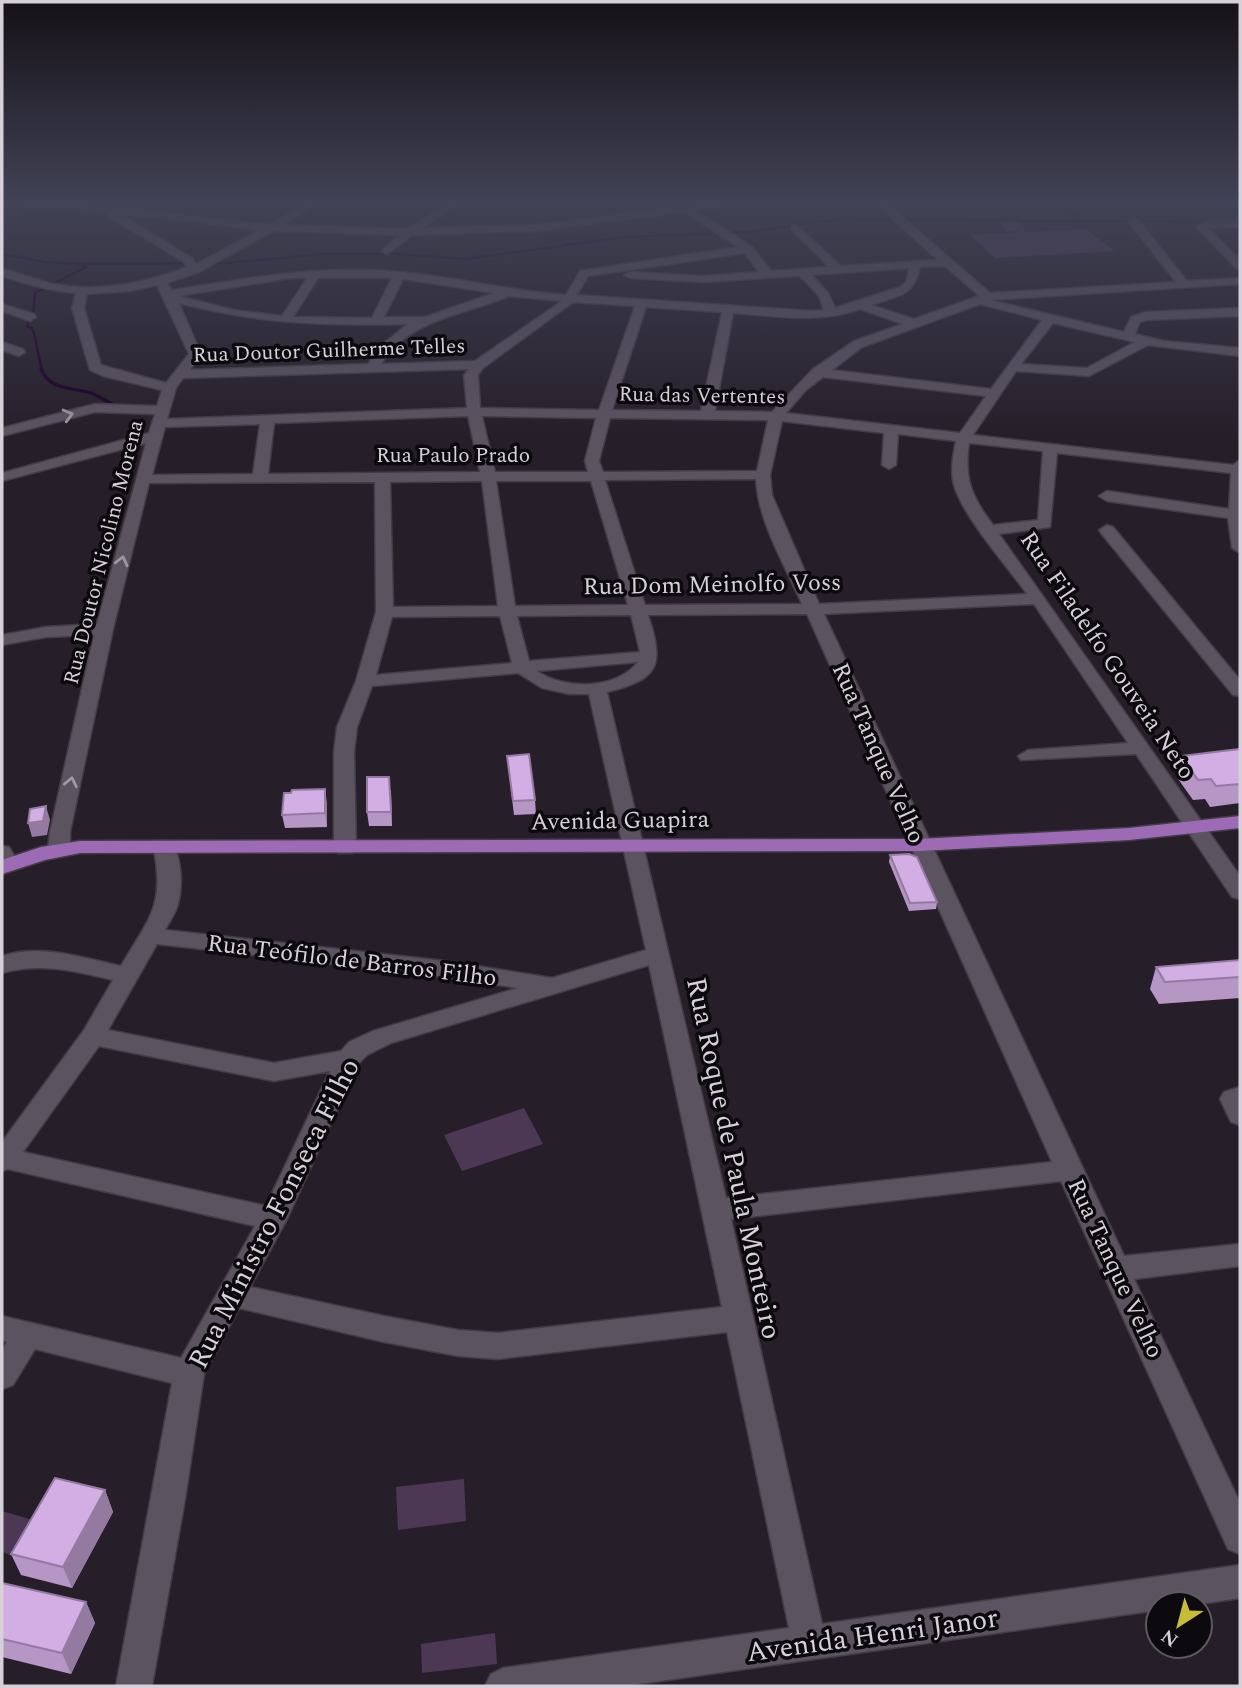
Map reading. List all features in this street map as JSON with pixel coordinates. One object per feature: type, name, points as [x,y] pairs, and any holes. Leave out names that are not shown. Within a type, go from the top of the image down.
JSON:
[{"type":"main road","name":"Avenida Guapira","points":[[4,861],[59,849],[164,846],[345,848],[919,845],[1056,839],[1240,822]]},
{"type":"street","points":[[23,280],[43,286],[82,291],[128,288],[163,280]]},
{"type":"street","points":[[170,296],[249,280]]},
{"type":"street","points":[[285,320],[312,280]]},
{"type":"street","points":[[376,321],[397,280]]},
{"type":"street","points":[[440,280],[505,293],[796,315],[831,313],[909,286],[911,280]]},
{"type":"street","points":[[580,280],[570,299],[478,365],[471,375],[507,611],[522,666],[533,677],[551,685],[573,689],[618,684],[635,676],[646,666],[650,656],[645,632],[596,476],[593,454],[642,303]]},
{"type":"street","points":[[810,280],[824,295],[831,313]]},
{"type":"street","points":[[969,280],[987,297]]},
{"type":"street","points":[[1181,280],[1184,284]]},
{"type":"street","name":"Rua Doutor Nicolino Morena","points":[[59,849],[60,832],[104,629],[143,479],[169,388],[195,354],[170,296],[160,281]]},
{"type":"street","name":"Rua Tanque Velho","points":[[1240,281],[987,297],[858,344],[818,372],[785,403],[776,416],[763,475],[764,495],[772,517],[919,845],[1240,1538]]},
{"type":"street","points":[[82,291],[78,308],[96,367],[108,373],[169,388]]},
{"type":"street","points":[[170,296],[214,310],[285,320],[376,321],[424,320],[474,307],[505,293]]},
{"type":"street","points":[[973,301],[1146,341]]},
{"type":"street","points":[[860,304],[913,323]]},
{"type":"street","points":[[2,307],[30,317]]},
{"type":"street","points":[[177,317],[214,310]]},
{"type":"street","points":[[707,415],[728,310]]},
{"type":"street","points":[[1012,368],[1089,372],[1146,341],[1193,331],[1240,312]]},
{"type":"street","points":[[1128,336],[1133,322],[1139,317],[1193,331],[1240,352]]},
{"type":"street","points":[[963,439],[1050,318]]},
{"type":"street","points":[[373,368],[379,354],[393,338],[424,320]]},
{"type":"street","points":[[2,346],[19,352]]},
{"type":"street","name":"Rua Doutor Guilherme Telles","points":[[181,374],[478,365]]},
{"type":"street","points":[[818,372],[994,393]]},
{"type":"street","points":[[2,432],[95,408],[125,411],[159,423]]},
{"type":"street","name":"Rua das Vertentes","points":[[159,423],[476,412],[776,416],[1050,450],[1240,468]]},
{"type":"street","points":[[260,477],[267,420]]},
{"type":"street","points":[[2,477],[159,423]]},
{"type":"street","points":[[889,465],[891,429]]},
{"type":"street","name":"Rua Filadelfo Gouveia Neto","points":[[963,439],[959,463],[961,485],[966,498],[1039,599],[1240,892]]},
{"type":"street","points":[[989,530],[1045,524],[1050,450]]},
{"type":"street","points":[[1240,468],[1237,543],[1240,548]]},
{"type":"street","name":"Rua Paulo Prado","points":[[143,479],[763,475]]},
{"type":"street","points":[[345,848],[344,752],[347,727],[365,681],[385,611],[382,477]]},
{"type":"street","points":[[1107,496],[1238,518]]},
{"type":"street","points":[[1107,530],[1240,691]]},
{"type":"street","name":"Rua Dom Meinolfo Voss","points":[[385,611],[815,609],[1039,599]]},
{"type":"street","points":[[2,640],[46,632],[104,629]]},
{"type":"street","points":[[365,681],[650,656]]},
{"type":"street","name":"Rua Roque de Paula Monteiro","points":[[597,688],[716,1210],[737,1318],[790,1547],[809,1643]]},
{"type":"street","points":[[1028,756],[1140,748]]},
{"type":"street","points":[[164,846],[170,874],[167,906],[93,1036],[3,1160],[273,1219]]},
{"type":"street","name":"Rua Teófilo de Barros Filho","points":[[151,936],[445,968],[553,986]]},
{"type":"street","name":"Rua Ministro Fonseca Filho","points":[[134,1686],[169,1499],[189,1372],[273,1219],[326,1111],[346,1059],[358,1048],[382,1037],[657,955]]},
{"type":"street","points":[[2,965],[14,959],[33,958],[129,976]]},
{"type":"street","points":[[93,1036],[274,1072],[346,1059]]},
{"type":"street","points":[[1240,1096],[1233,1099],[1240,1115]]},
{"type":"street","points":[[716,1210],[1071,1170]]},
{"type":"street","points":[[1116,1269],[1240,1255]]},
{"type":"street","points":[[233,1295],[384,1329],[498,1346],[737,1318]]},
{"type":"street","points":[[2,1376],[15,1331],[154,1366],[189,1372]]},
{"type":"street","name":"Avenida Henri Janor","points":[[503,1686],[1240,1582]]},
{"type":"shaded area","points":[[524,1108],[543,1144],[462,1171],[444,1135]]},
{"type":"shaded area","points":[[464,1479],[466,1521],[398,1530],[396,1487]]},
{"type":"shaded area","points":[[2,1511],[36,1521],[16,1557],[2,1552]]},
{"type":"shaded area","points":[[495,1633],[497,1664],[422,1673],[421,1644]]},
{"type":"building","points":[[1240,749],[1240,784],[1216,786],[1211,779],[1198,780],[1181,756]]},
{"type":"building","points":[[529,754],[535,800],[513,801],[507,756]]},
{"type":"building","points":[[367,777],[389,777],[391,812],[367,812]]},
{"type":"building","points":[[325,789],[325,813],[282,815],[284,793],[291,793],[292,790]]},
{"type":"building","points":[[46,806],[43,821],[28,823],[30,809]]},
{"type":"building","points":[[909,854],[917,857],[937,902],[910,903],[890,855]]},
{"type":"building","points":[[1240,960],[1240,977],[1165,982],[1156,967]]},
{"type":"building","points":[[55,1478],[105,1490],[63,1567],[11,1554]]},
{"type":"building","points":[[2,1583],[86,1602],[62,1653],[2,1639]]},
{"type":"waterway","points":[[42,371],[34,333],[32,328],[27,326],[33,314],[35,293],[61,280]]},
{"type":"waterway","points":[[42,371],[56,385],[91,393],[112,404]]}]
